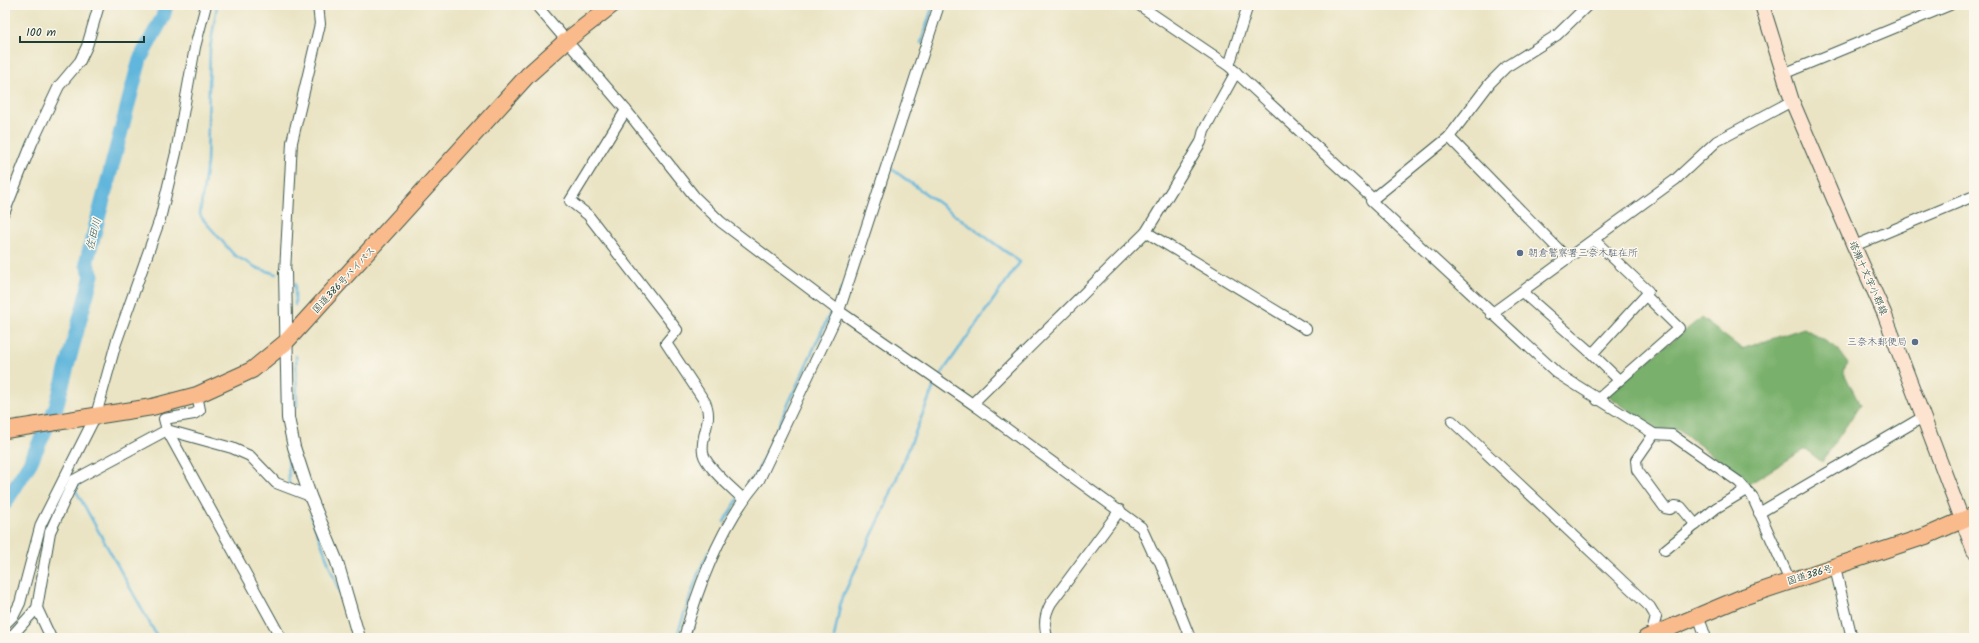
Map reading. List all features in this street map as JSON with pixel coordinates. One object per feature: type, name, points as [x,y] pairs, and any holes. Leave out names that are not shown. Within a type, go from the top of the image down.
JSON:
[{"type":"highway","name":"国道386号バイパス","points":[[5,430],[152,407],[197,395],[252,370],[285,343],[528,75],[566,41],[612,5]]},
{"type":"highway","name":"国道386号","points":[[1649,637],[1743,597],[1835,568],[1926,536],[1968,518]]},
{"type":"main road","name":"塔瀬十文字小郡線","points":[[1762,5],[1792,100],[1884,313],[1923,417],[1968,518],[1974,551]]},
{"type":"street","points":[[5,211],[32,143],[60,86],[80,61],[87,46],[99,5]]},
{"type":"street","points":[[5,624],[14,615],[20,603],[41,524],[96,415],[116,343],[160,219],[176,152],[195,47],[206,5]]},
{"type":"street","points":[[318,5],[320,24],[292,142],[284,272],[288,418],[294,447],[310,496],[337,562],[359,638]]},
{"type":"street","points":[[536,5],[626,110],[695,197],[711,213],[839,311],[977,407],[1120,510],[1141,527],[1148,538],[1152,551],[1160,562],[1190,638]]},
{"type":"street","points":[[684,638],[698,593],[722,538],[743,500],[759,480],[839,311],[939,5]]},
{"type":"street","points":[[1139,5],[1233,69],[1373,199],[1371,201],[1491,314],[1557,373],[1654,434],[1672,435],[1739,482],[1752,496],[1790,581]]},
{"type":"street","points":[[977,407],[976,400],[1146,232],[1201,142],[1204,130],[1233,69],[1248,5]]},
{"type":"street","points":[[1373,199],[1448,138],[1490,84],[1506,67],[1557,35],[1588,5]]},
{"type":"street","points":[[1783,74],[1950,5]]},
{"type":"street","points":[[1491,314],[1675,180],[1717,141],[1792,100]]},
{"type":"street","points":[[626,110],[570,201],[588,215],[677,330],[666,343],[705,402],[709,412],[703,444],[707,462],[743,500]]},
{"type":"street","points":[[1448,138],[1568,259]]},
{"type":"street","points":[[1854,246],[1974,196]]},
{"type":"street","points":[[1146,232],[1306,329]]},
{"type":"street","points":[[1588,351],[1594,352],[1646,296],[1648,291],[1594,240]]},
{"type":"street","points":[[1522,292],[1620,380]]},
{"type":"street","points":[[1597,399],[1679,328],[1646,296]]},
{"type":"street","points":[[197,395],[200,410],[194,414],[164,419],[167,430],[281,638]]},
{"type":"street","points":[[1759,513],[1923,417]]},
{"type":"street","points":[[1452,421],[1650,607],[1656,617],[1649,637]]},
{"type":"street","points":[[10,638],[37,608],[50,532],[74,480],[167,430],[232,448],[250,456],[276,483],[310,496]]},
{"type":"street","points":[[1654,434],[1636,460],[1637,470],[1665,508],[1670,509],[1675,506],[1681,507],[1696,525]]},
{"type":"street","points":[[1665,550],[1716,508],[1746,490]]},
{"type":"street","points":[[1047,638],[1044,622],[1046,612],[1051,603],[1120,510]]},
{"type":"street","points":[[1835,568],[1852,638]]},
{"type":"street","points":[[37,608],[51,638]]},
{"type":"street","points":[[1698,615],[1706,638]]},
{"type":"green space","points":[[1701,318],[1742,349],[1804,328],[1838,349],[1848,363],[1843,371],[1860,405],[1822,462],[1805,449],[1749,484],[1680,430],[1655,429],[1606,394]]},
{"type":"waterway","name":"佐田川","points":[[5,503],[30,463],[56,407],[92,275],[87,265],[87,260],[140,59],[163,17],[166,5]]},
{"type":"waterway","points":[[217,5],[210,49],[207,163],[200,214],[234,255],[257,268],[276,274]]},
{"type":"waterway","points":[[921,43],[933,5]]},
{"type":"waterway","points":[[889,167],[1020,262],[939,377]]},
{"type":"waterway","points":[[295,284],[295,305]]},
{"type":"waterway","points":[[837,302],[841,289]]},
{"type":"waterway","points":[[741,495],[756,474],[832,309]]},
{"type":"waterway","points":[[296,356],[297,406]]},
{"type":"waterway","points":[[834,638],[841,600],[883,512],[936,381]]},
{"type":"waterway","points":[[288,454],[289,485]]},
{"type":"waterway","points":[[83,481],[75,489],[158,638]]},
{"type":"waterway","points":[[724,522],[738,499]]},
{"type":"waterway","points":[[311,515],[340,594]]},
{"type":"waterway","points":[[676,638],[698,574],[709,551]]},
{"type":"place","name":"朝倉警察署三奈木駐在所","points":[[1520,253]]},
{"type":"place","name":"三奈木郵便局","points":[[1915,342]]}]
